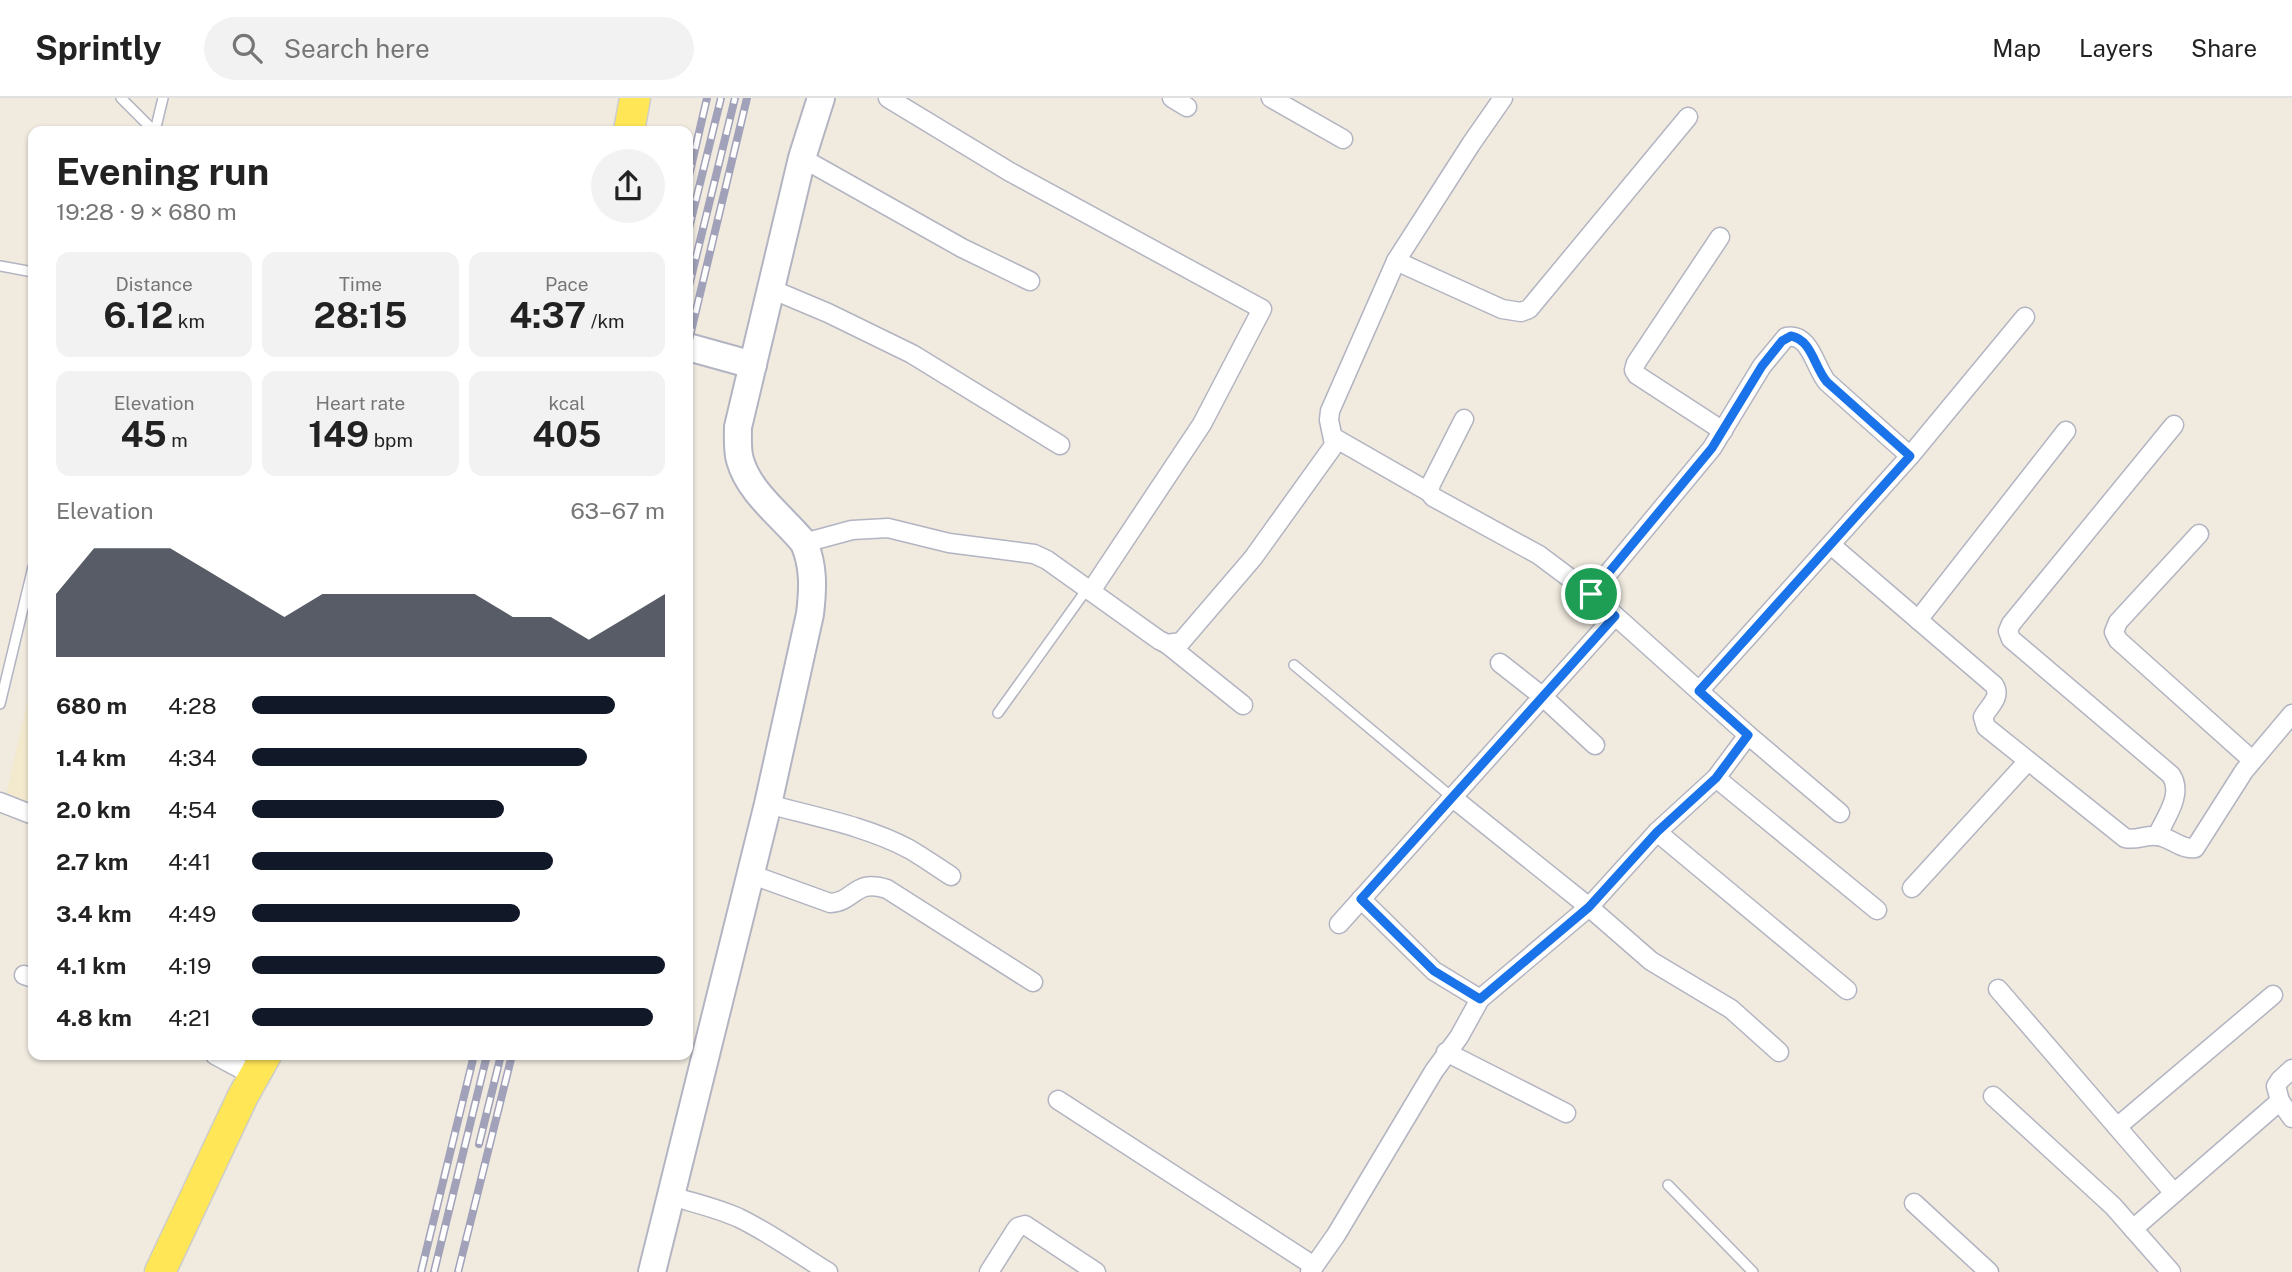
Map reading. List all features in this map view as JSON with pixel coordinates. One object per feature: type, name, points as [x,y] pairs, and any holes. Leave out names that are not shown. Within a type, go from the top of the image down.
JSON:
[{"type":"main road","points":[[630,126],[635,98]]},
{"type":"main road","points":[[160,1272],[243,1096],[260,1066]]},
{"type":"street","points":[[652,1272],[768,804],[810,614],[812,570],[804,543],[746,477],[739,459],[738,427],[802,158],[821,98]]},
{"type":"street","points":[[888,98],[1010,172],[1262,309],[1202,424],[1089,590]]},
{"type":"street","points":[[1271,98],[1343,139]]},
{"type":"street","points":[[1167,643],[1181,642],[1253,558],[1329,453],[1334,444],[1329,420],[1332,407],[1396,261],[1503,98]]},
{"type":"street","points":[[1396,261],[1502,309],[1521,312],[1529,309],[1688,117]]},
{"type":"street","points":[[802,158],[962,248],[1030,281]]},
{"type":"street","points":[[1720,237],[1636,363],[1634,370],[1637,375],[1723,431]]},
{"type":"street","points":[[771,289],[863,328],[912,354],[1060,445]]},
{"type":"street","points":[[1699,691],[1910,456],[2025,317]]},
{"type":"street","points":[[1591,594],[1723,431],[1762,366],[1782,341],[1791,336],[1801,338],[1805,342],[1827,382],[1910,456]]},
{"type":"street","points":[[693,348],[753,365]]},
{"type":"street","points":[[1429,492],[1464,419]]},
{"type":"street","points":[[2157,836],[2176,793],[2175,781],[2171,775],[2011,639],[2008,631],[2174,425]]},
{"type":"street","points":[[1919,620],[2066,432]]},
{"type":"street","points":[[1333,437],[1429,492],[1433,497],[1539,555],[1591,594],[1748,735],[1840,813]]},
{"type":"street","points":[[804,543],[852,530],[888,528],[949,543],[1034,554],[1047,560],[1167,643],[1243,705]]},
{"type":"street","points":[[2199,534],[2118,622],[2114,632],[2118,640],[2252,760]]},
{"type":"street","points":[[1831,545],[1994,685],[1997,696],[1985,713],[1983,724],[2125,838],[2157,836],[2188,849],[2195,848],[2252,760],[2292,714]]},
{"type":"street","points":[[1339,924],[1615,616]]},
{"type":"street","points":[[1500,663],[1542,696],[1595,745]]},
{"type":"street","points":[[1058,1100],[1312,1269],[1336,1235],[1480,999],[1589,907],[1657,832],[1716,778],[1748,735]]},
{"type":"street","points":[[1912,888],[2028,761]]},
{"type":"street","points":[[1716,778],[1877,910]]},
{"type":"street","points":[[1453,798],[1589,907],[1651,961],[1731,1009],[1779,1052]]},
{"type":"street","points":[[0,802],[28,813]]},
{"type":"street","points":[[768,804],[889,840],[909,849],[951,876]]},
{"type":"street","points":[[1657,832],[1847,990]]},
{"type":"street","points":[[750,874],[830,903],[840,902],[864,886],[887,889],[1033,982]]},
{"type":"street","points":[[1361,899],[1434,971],[1480,999]]},
{"type":"street","points":[[1998,989],[2174,1194]]},
{"type":"street","points":[[2116,1127],[2273,995]]},
{"type":"street","points":[[1446,1052],[1566,1113]]},
{"type":"street","points":[[235,1060],[260,1066]]},
{"type":"street","points":[[2292,1069],[2277,1083],[2276,1090],[2292,1118]]},
{"type":"street","points":[[1993,1096],[2113,1206],[2171,1272]]},
{"type":"street","points":[[2133,1229],[2280,1101]]},
{"type":"street","points":[[671,1196],[717,1209],[758,1228],[828,1272]]},
{"type":"street","points":[[1914,1203],[1989,1272]]},
{"type":"street","points":[[989,1272],[1021,1225],[1031,1228],[1096,1272]]},
{"type":"lane","points":[[121,98],[150,126]]},
{"type":"lane","points":[[156,126],[163,98]]},
{"type":"lane","points":[[0,266],[28,271]]},
{"type":"lane","points":[[0,704],[28,588]]},
{"type":"lane","points":[[998,713],[1089,590]]},
{"type":"lane","points":[[1294,665],[1453,798]]},
{"type":"lane","points":[[1668,1185],[1753,1272]]},
{"type":"shaded area","points":[[28,698],[28,806],[6,795]]},
{"type":"railway","points":[[693,158],[707,98]]},
{"type":"railway","points":[[693,212],[721,98]]},
{"type":"railway","points":[[693,270],[735,98]]},
{"type":"railway","points":[[693,323],[747,98]]},
{"type":"railway","points":[[421,1272],[473,1060]]},
{"type":"railway","points":[[434,1272],[486,1060]]},
{"type":"railway","points":[[479,1144],[500,1060]]},
{"type":"railway","points":[[458,1272],[511,1060]]},
{"type":"route","points":[[1786,337],[1801,338],[1827,382],[1910,456],[1699,691],[1748,735],[1716,778],[1657,832],[1589,907],[1480,999],[1434,971],[1361,899],[1615,616],[1591,594],[1712,448],[1762,366],[1786,337]]}]
